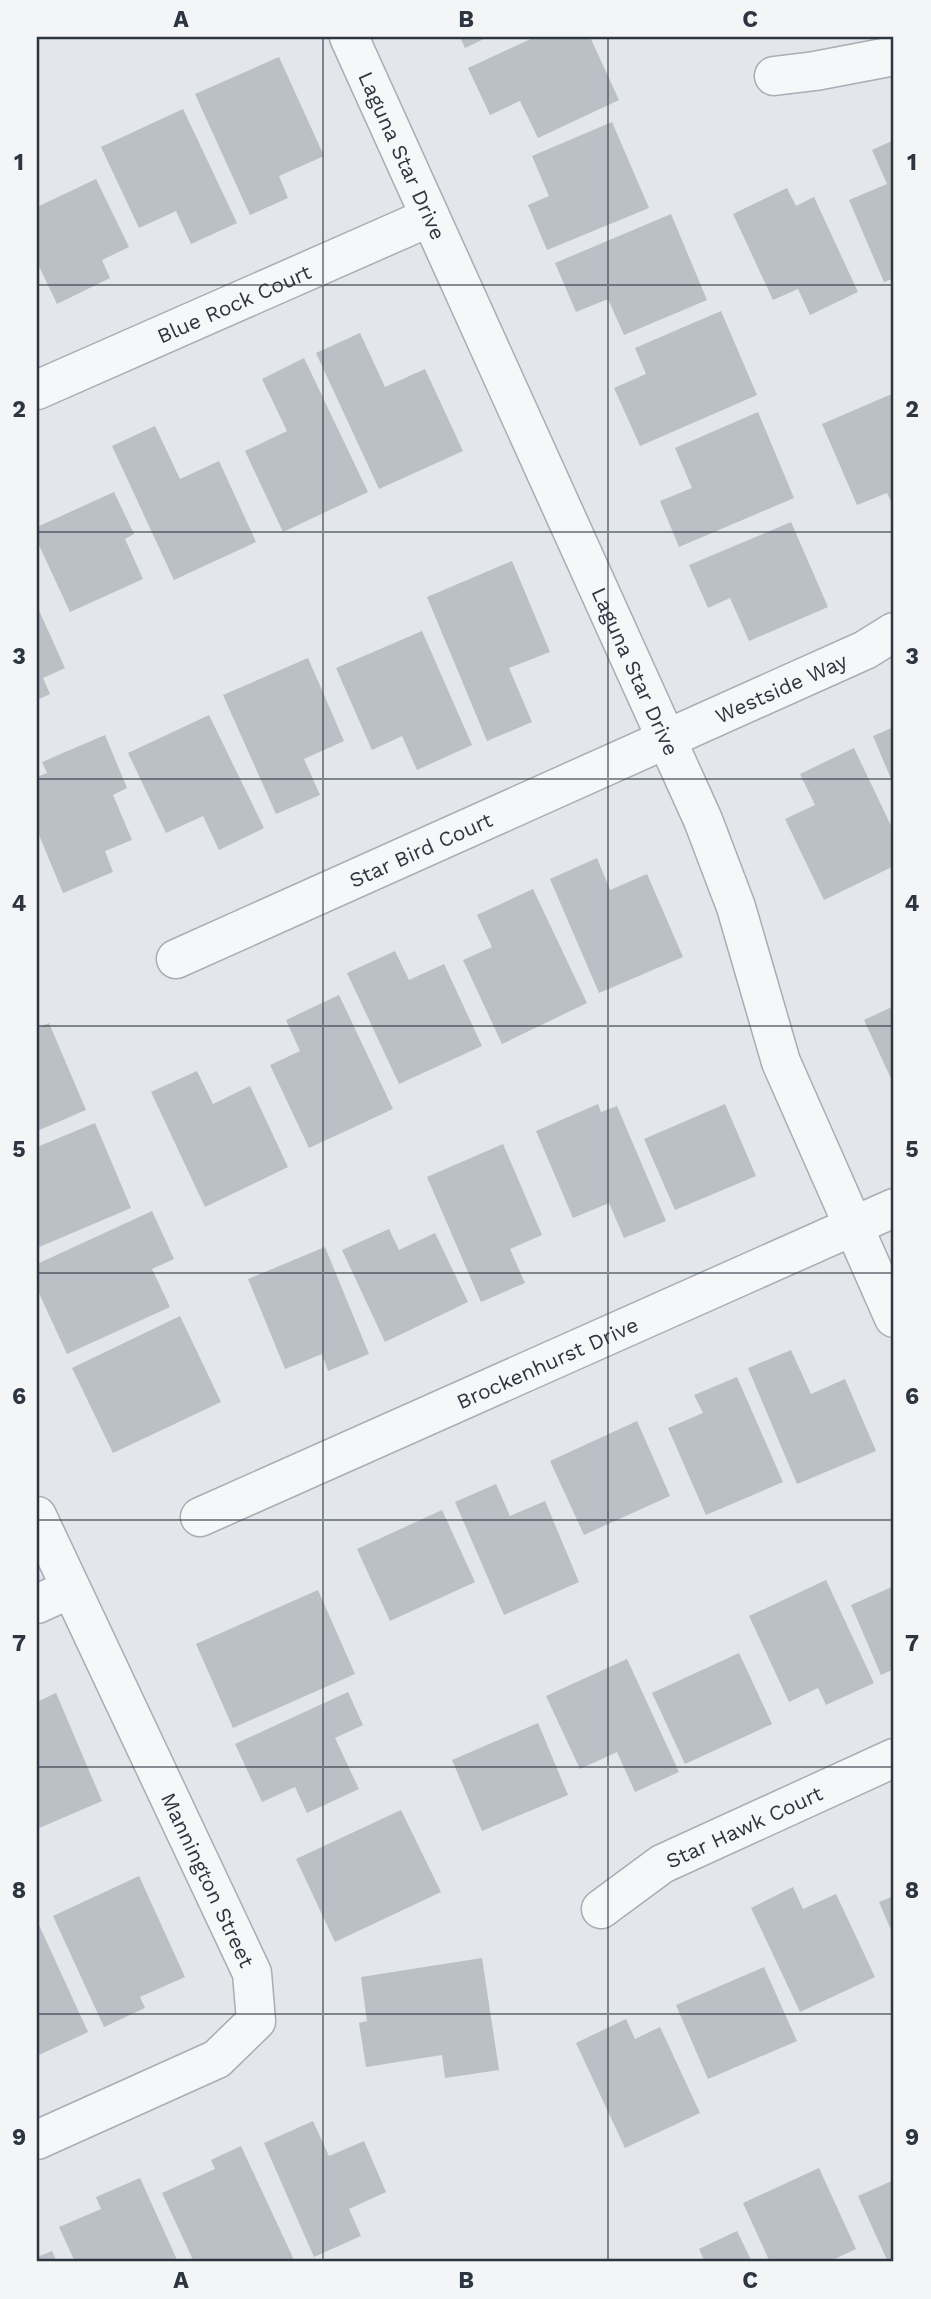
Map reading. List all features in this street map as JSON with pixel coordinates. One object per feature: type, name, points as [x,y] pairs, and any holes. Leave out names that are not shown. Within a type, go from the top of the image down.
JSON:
[{"type":"street","name":"Laguna Star Drive","points":[[349,37],[703,820],[736,907],[781,1062],[894,1318]]},
{"type":"street","points":[[775,76],[894,56]]},
{"type":"street","name":"Blue Rock Court","points":[[37,390],[430,217]]},
{"type":"street","name":"Westside Way","points":[[667,740],[864,650],[894,632]]},
{"type":"street","name":"Star Bird Court","points":[[176,959],[667,740]]},
{"type":"street","name":"Brockenhurst Drive","points":[[200,1517],[894,1208]]},
{"type":"street","name":"Mannington Street","points":[[37,1516],[54,1597],[252,1973],[256,2021],[217,2059],[37,2140]]},
{"type":"street","name":"Star Hawk Court","points":[[601,1909],[662,1864],[894,1758]]},
{"type":"building","points":[[460,37],[488,37],[465,48]]},
{"type":"building","points":[[535,37],[590,37],[619,100],[538,138],[520,101],[490,115],[468,68]]},
{"type":"building","points":[[279,57],[324,156],[279,176],[288,198],[250,215],[195,94]]},
{"type":"building","points":[[183,109],[237,223],[191,244],[176,211],[139,228],[101,147]]},
{"type":"building","points":[[612,122],[649,208],[547,250],[528,205],[549,196],[532,156]]},
{"type":"building","points":[[894,140],[894,278],[884,282],[849,200],[887,184],[872,150]]},
{"type":"building","points":[[96,179],[129,247],[102,260],[110,278],[57,304],[37,262],[37,207]]},
{"type":"building","points":[[787,188],[796,206],[814,197],[858,292],[810,315],[798,289],[773,300],[733,214]]},
{"type":"building","points":[[671,214],[707,300],[624,335],[608,299],[576,312],[555,263]]},
{"type":"building","points":[[721,311],[757,395],[640,446],[614,388],[646,374],[635,348]]},
{"type":"building","points":[[360,333],[385,387],[425,369],[463,451],[379,489],[316,353]]},
{"type":"building","points":[[304,358],[368,492],[283,532],[245,451],[287,431],[262,379]]},
{"type":"building","points":[[894,393],[894,508],[887,493],[857,505],[822,424]]},
{"type":"building","points":[[758,412],[794,498],[679,547],[660,501],[692,488],[675,448]]},
{"type":"building","points":[[155,426],[180,479],[219,461],[256,542],[174,580],[112,446]]},
{"type":"building","points":[[114,492],[134,534],[125,539],[143,579],[70,612],[37,541],[37,527]]},
{"type":"building","points":[[791,522],[828,607],[749,641],[730,598],[708,608],[689,565]]},
{"type":"building","points":[[512,561],[550,652],[509,668],[532,722],[487,741],[427,597]]},
{"type":"building","points":[[37,606],[65,668],[43,678],[50,694],[37,700]]},
{"type":"building","points":[[422,631],[472,745],[417,770],[402,736],[372,750],[336,668]]},
{"type":"building","points":[[308,658],[344,741],[304,759],[320,795],[276,814],[223,695]]},
{"type":"building","points":[[209,715],[264,828],[219,850],[203,816],[166,833],[128,753]]},
{"type":"building","points":[[894,727],[894,786],[873,736]]},
{"type":"building","points":[[105,735],[127,788],[113,795],[132,840],[105,851],[113,872],[63,893],[37,830],[37,777],[47,773],[42,762]]},
{"type":"building","points":[[854,748],[894,832],[894,866],[824,900],[785,819],[815,805],[800,774]]},
{"type":"building","points":[[597,858],[610,890],[647,874],[683,957],[599,993],[550,879]]},
{"type":"building","points":[[533,889],[587,1003],[502,1044],[463,960],[492,947],[477,915]]},
{"type":"building","points":[[395,951],[409,980],[444,964],[482,1046],[399,1084],[347,973]]},
{"type":"building","points":[[339,995],[393,1109],[309,1148],[270,1065],[300,1051],[286,1020]]},
{"type":"building","points":[[894,1006],[894,1085],[864,1020]]},
{"type":"building","points":[[49,1023],[86,1110],[37,1131],[37,1028]]},
{"type":"building","points":[[197,1071],[213,1104],[250,1086],[288,1167],[205,1207],[151,1092]]},
{"type":"building","points":[[598,1104],[601,1112],[617,1106],[666,1221],[624,1238],[609,1203],[573,1218],[536,1131]]},
{"type":"building","points":[[725,1104],[756,1176],[675,1210],[644,1139]]},
{"type":"building","points":[[95,1123],[131,1208],[37,1248],[37,1147]]},
{"type":"building","points":[[503,1144],[542,1235],[510,1249],[525,1283],[481,1302],[427,1177]]},
{"type":"building","points":[[152,1211],[174,1259],[152,1269],[170,1307],[67,1354],[37,1289],[37,1264]]},
{"type":"building","points":[[389,1229],[399,1250],[435,1233],[468,1302],[385,1342],[342,1250]]},
{"type":"building","points":[[325,1247],[369,1354],[328,1371],[322,1354],[285,1369],[248,1279]]},
{"type":"building","points":[[180,1316],[221,1402],[113,1453],[72,1368]]},
{"type":"building","points":[[791,1350],[811,1394],[845,1379],[876,1451],[797,1484],[748,1368]]},
{"type":"building","points":[[737,1377],[783,1482],[706,1515],[668,1428],[703,1413],[694,1395]]},
{"type":"building","points":[[637,1421],[670,1496],[584,1535],[550,1461]]},
{"type":"building","points":[[496,1484],[510,1516],[545,1501],[579,1582],[504,1615],[455,1502]]},
{"type":"building","points":[[442,1510],[475,1582],[390,1621],[357,1549]]},
{"type":"building","points":[[826,1580],[874,1683],[826,1705],[818,1688],[789,1702],[749,1616]]},
{"type":"building","points":[[894,1586],[894,1669],[881,1675],[851,1605]]},
{"type":"building","points":[[318,1590],[355,1674],[233,1728],[196,1644]]},
{"type":"building","points":[[739,1653],[772,1724],[685,1764],[652,1693]]},
{"type":"building","points":[[627,1659],[679,1772],[635,1792],[617,1752],[580,1769],[546,1696]]},
{"type":"building","points":[[348,1692],[363,1725],[335,1738],[359,1789],[307,1813],[295,1787],[262,1802],[235,1744]]},
{"type":"building","points":[[56,1693],[102,1801],[37,1829],[37,1702]]},
{"type":"building","points":[[538,1723],[568,1795],[482,1831],[452,1760]]},
{"type":"building","points":[[401,1810],[441,1892],[335,1942],[296,1859]]},
{"type":"building","points":[[139,1876],[185,1977],[140,1997],[145,2008],[104,2027],[53,1916]]},
{"type":"building","points":[[793,1887],[803,1909],[836,1894],[875,1977],[800,2012],[751,1908]]},
{"type":"building","points":[[894,1896],[894,1937],[879,1902]]},
{"type":"building","points":[[39,1925],[88,2032],[37,2056],[37,1927]]},
{"type":"building","points":[[482,1958],[499,2070],[445,2078],[442,2055],[366,2067],[359,2023],[367,2021],[361,1977]]},
{"type":"building","points":[[764,1967],[797,2041],[708,2079],[676,2005]]},
{"type":"building","points":[[626,2019],[635,2039],[660,2027],[700,2113],[625,2148],[576,2043]]},
{"type":"building","points":[[313,2121],[329,2156],[364,2141],[386,2192],[349,2209],[361,2236],[314,2257],[264,2143]]},
{"type":"building","points":[[241,2146],[295,2262],[194,2262],[162,2193],[215,2169],[211,2160]]},
{"type":"building","points":[[819,2168],[856,2249],[828,2262],[770,2262],[743,2203]]},
{"type":"building","points":[[140,2178],[178,2262],[75,2262],[59,2227],[101,2209],[96,2197]]},
{"type":"building","points":[[894,2180],[894,2262],[888,2262],[858,2196]]},
{"type":"building","points":[[737,2231],[752,2262],[705,2262],[699,2249]]},
{"type":"building","points":[[52,2251],[57,2262],[37,2262],[37,2257]]}]
